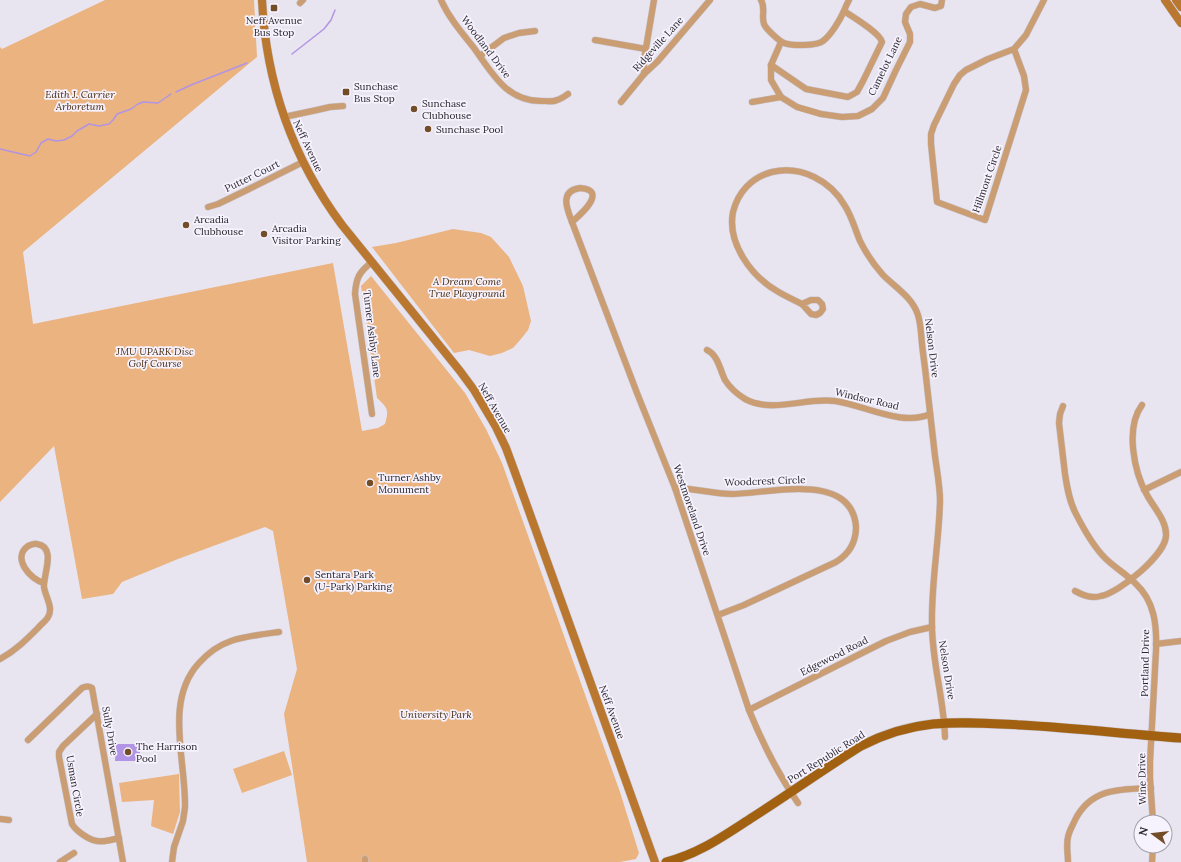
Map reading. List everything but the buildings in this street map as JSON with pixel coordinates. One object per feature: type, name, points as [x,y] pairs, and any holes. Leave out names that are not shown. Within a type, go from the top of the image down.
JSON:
[{"type":"main road","name":"Neff Avenue","points":[[262,0],[269,62],[275,90],[284,117],[303,162],[314,183],[328,206],[460,371],[480,400],[502,440],[655,862]]},
{"type":"main road","points":[[1164,0],[1181,23]]},
{"type":"main road","points":[[1176,0],[1181,7]]},
{"type":"main road","name":"Port Republic Road","points":[[666,862],[696,851],[716,841],[851,752],[875,739],[908,728],[944,722],[962,722],[1070,727],[1181,738]]},
{"type":"street","name":"Woodland Drive","points":[[441,0],[450,17],[500,83],[510,92],[522,99],[530,101],[557,101],[568,94]]},
{"type":"street","points":[[644,74],[646,49],[654,0]]},
{"type":"street","name":"Ridgeville Lane","points":[[621,102],[710,0]]},
{"type":"street","points":[[761,0],[764,7],[763,16],[765,25],[781,42],[787,44],[814,44],[822,42],[828,36],[844,11],[849,0]]},
{"type":"street","name":"Camelot Lane","points":[[770,65],[771,80],[782,98],[797,107],[821,114],[842,117],[858,116],[872,110],[883,98],[910,42],[910,34],[905,22],[906,14],[911,7],[920,4],[935,8],[941,6],[942,0]]},
{"type":"street","name":"Hillmont Circle","points":[[1014,49],[1024,76],[1026,90],[986,220],[937,202],[931,144],[934,125],[960,75],[966,70],[988,59],[1014,49],[1026,35],[1044,0]]},
{"type":"street","points":[[781,42],[770,65],[806,90],[848,97],[857,92],[864,81],[882,39],[867,26],[844,11]]},
{"type":"street","points":[[480,56],[504,38],[519,33],[535,31]]},
{"type":"street","points":[[595,40],[646,49]]},
{"type":"street","points":[[752,102],[782,98]]},
{"type":"street","points":[[284,117],[333,106],[343,106]]},
{"type":"street","name":"Putter Court","points":[[208,207],[218,204],[303,162]]},
{"type":"street","name":"Nelson Drive","points":[[802,304],[776,291],[757,275],[743,257],[734,235],[732,222],[733,214],[736,202],[742,192],[747,185],[756,179],[773,172],[788,171],[804,173],[821,180],[833,190],[841,199],[847,210],[860,240],[870,258],[881,273],[906,295],[916,310],[920,322],[940,501],[932,596],[932,627],[945,737]]},
{"type":"street","name":"Westmoreland Drive","points":[[572,222],[592,201],[592,193],[588,189],[579,188],[570,192],[567,196],[566,206],[572,222],[637,393],[675,488],[749,710],[759,735],[798,803]]},
{"type":"street","name":"Turner Ashby Lane","points":[[372,262],[362,269],[356,281],[355,294],[372,414]]},
{"type":"street","name":"Windsor Road","points":[[707,350],[714,354],[725,380],[731,388],[739,395],[754,403],[771,406],[814,400],[830,400],[900,417],[920,417],[930,414]]},
{"type":"street","points":[[1075,591],[1087,596],[1101,596],[1108,594],[1132,580],[1163,546],[1166,536],[1163,523],[1144,490],[1136,467],[1133,445],[1135,417],[1142,405]]},
{"type":"street","name":"Portland Drive","points":[[1063,406],[1059,423],[1067,487],[1072,506],[1099,552],[1138,585],[1152,608],[1156,625],[1152,736]]},
{"type":"street","points":[[1144,490],[1181,472]]},
{"type":"street","name":"Woodcrest Circle","points":[[675,488],[731,494],[791,488],[821,490],[833,494],[844,501],[853,515],[856,529],[854,539],[851,548],[842,558],[744,605],[718,615]]},
{"type":"street","points":[[0,659],[20,646],[49,616],[50,606],[44,589],[48,555],[42,546],[36,544],[31,545],[23,552],[22,557],[24,565],[28,573],[33,578],[44,583]]},
{"type":"street","name":"Edgewood Road","points":[[749,710],[886,641],[910,632],[932,627]]},
{"type":"street","points":[[172,862],[174,847],[186,807],[179,712],[182,695],[188,680],[194,669],[201,661],[208,654],[222,645],[238,639],[279,632]]},
{"type":"street","points":[[1156,644],[1181,641]]},
{"type":"street","name":"Sully Drive","points":[[28,740],[85,686],[92,688],[123,862]]},
{"type":"street","name":"Usman Circle","points":[[97,714],[63,746],[59,752],[59,757],[72,824],[75,829],[96,841],[106,841],[119,838]]},
{"type":"street","name":"Wine Drive","points":[[1152,736],[1150,762],[1153,814]]},
{"type":"street","points":[[1068,862],[1068,837],[1071,828],[1082,809],[1095,797],[1103,793],[1116,790],[1151,788]]},
{"type":"street","points":[[0,819],[9,820]]},
{"type":"street","points":[[60,862],[74,853]]},
{"type":"green space","name":"University Park","points":[[105,0],[254,0],[257,57],[23,252],[33,324],[333,263],[362,431],[378,428],[385,424],[387,415],[387,410],[377,398],[361,286],[371,276],[465,393],[486,429],[502,463],[620,792],[639,853],[636,859],[620,862],[307,862],[284,714],[297,669],[273,531],[265,527],[178,559],[122,582],[113,594],[82,599],[54,446],[0,502],[0,47],[2,49]]},
{"type":"green space","name":"A Dream Come True Playground","points":[[453,229],[481,233],[491,237],[509,257],[523,286],[531,321],[528,330],[513,348],[502,353],[490,356],[469,350],[454,353],[372,247],[396,243]]},
{"type":"green space","points":[[284,751],[292,775],[242,793],[233,769]]},
{"type":"green space","points":[[179,774],[180,812],[173,834],[151,826],[154,800],[122,802],[119,783]]},
{"type":"shaded area","name":"The Harrison Pool","points":[[116,744],[140,744],[140,761],[115,761]]},
{"type":"waterway","points":[[292,54],[324,29],[331,20],[335,10]]},
{"type":"waterway","points":[[176,92],[247,63]]},
{"type":"waterway","points":[[0,149],[30,156],[36,152],[41,143],[48,139],[56,141],[64,140],[89,124],[99,126],[109,124],[117,114],[131,109],[143,102],[158,103],[171,94]]},
{"type":"place","name":"Neff Avenue Bus Stop","points":[[274,8]]},
{"type":"place","name":"Sunchase Bus Stop","points":[[346,92]]},
{"type":"place","name":"Sunchase Clubhouse","points":[[414,109]]},
{"type":"place","name":"Sunchase Pool","points":[[428,129]]},
{"type":"place","name":"Arcadia Clubhouse","points":[[186,225]]},
{"type":"place","name":"Arcadia Visitor Parking","points":[[264,234]]},
{"type":"place","name":"Turner Ashby Monument","points":[[370,483]]},
{"type":"place","name":"Sentara Park (U-Park) Parking","points":[[307,580]]},
{"type":"place","name":"The Harrison Pool","points":[[128,752]]},
{"type":"park label","name":"Edith J. Carrier Arboretum","points":[[80,100]]},
{"type":"park label","name":"JMU UPARK Disc Golf Course","points":[[155,356]]}]
